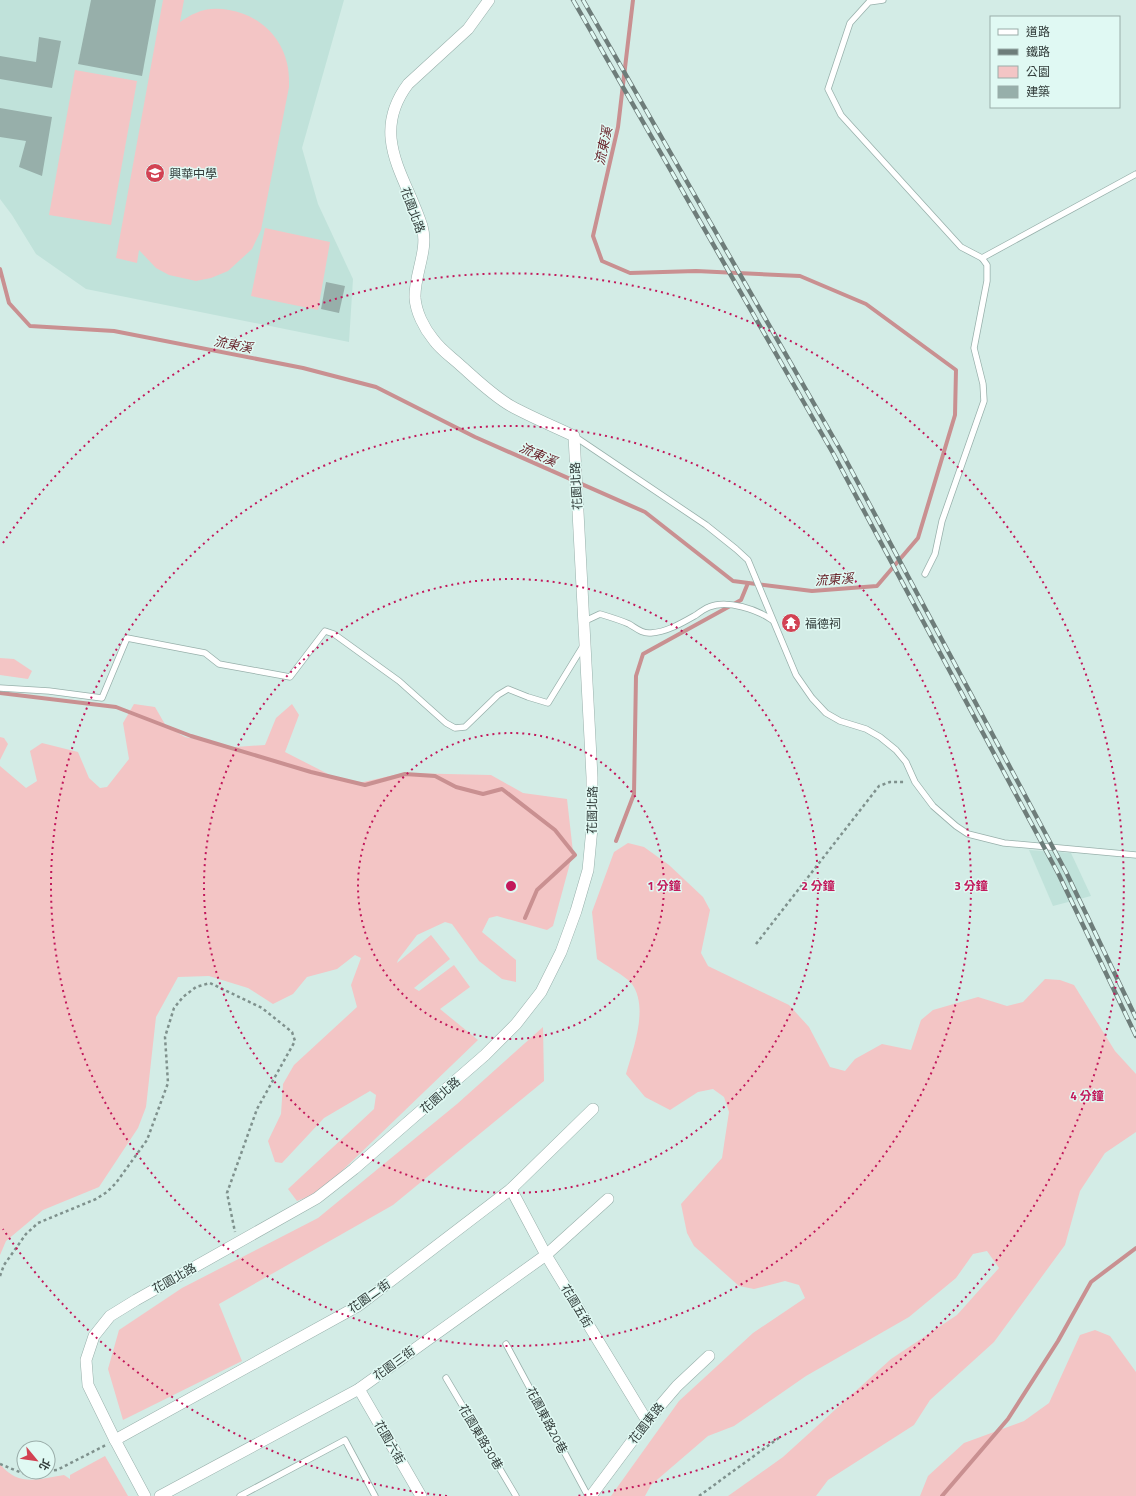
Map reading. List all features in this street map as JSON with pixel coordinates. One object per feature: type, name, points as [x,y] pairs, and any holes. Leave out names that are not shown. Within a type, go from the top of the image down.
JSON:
[{"type":"street","name":"花園北路","points":[[145,1496],[88,1385],[86,1360],[94,1336],[110,1316],[317,1198],[354,1169],[485,1056],[516,1024],[541,992],[561,952],[576,911],[588,870],[592,828],[592,777],[574,436],[523,412],[495,396],[433,340],[424,326],[415,298],[416,279],[423,250],[424,238],[422,226],[402,178],[392,146],[391,123],[393,111],[400,95],[408,84],[468,29],[490,0]]},
{"type":"street","name":"花園二街","points":[[115,1440],[358,1306],[511,1189],[593,1109]]},
{"type":"street","name":"花園五街","points":[[511,1189],[546,1254],[647,1421]]},
{"type":"street","name":"花園三街","points":[[160,1496],[359,1389],[546,1254],[608,1199]]},
{"type":"street","name":"花園東路","points":[[589,1496],[647,1421],[677,1386],[709,1356]]},
{"type":"street","name":"花園六街","points":[[359,1389],[421,1496]]},
{"type":"lane","points":[[883,0],[869,2],[850,23],[828,89],[841,115],[961,247],[982,258],[987,265],[987,281],[974,348],[983,384],[984,401],[942,521],[935,554],[925,574]]},
{"type":"lane","points":[[982,258],[1136,174]]},
{"type":"lane","points":[[574,436],[706,525],[748,560],[796,675],[812,698],[826,712],[840,721],[866,729],[880,737],[896,750],[906,762],[915,782],[933,806],[956,826],[968,834],[1004,843],[1136,855]]},
{"type":"lane","points":[[583,622],[600,614],[629,624],[641,632],[650,634],[664,631],[681,624],[709,606],[726,604],[746,608],[772,618]]},
{"type":"lane","points":[[0,688],[49,690],[102,698],[127,638],[205,653],[219,664],[290,677],[325,631],[334,634],[399,681],[446,723],[455,728],[465,727],[498,695],[508,689],[548,703],[584,644]]},
{"type":"lane","name":"花園東路20巷","points":[[506,1344],[589,1496]]},
{"type":"lane","name":"花園東路30巷","points":[[446,1378],[516,1496]]},
{"type":"lane","points":[[240,1496],[345,1440],[374,1496]]},
{"type":"path","points":[[756,944],[879,786],[890,782],[915,782]]},
{"type":"path","points":[[0,1276],[4,1265],[26,1234],[38,1223],[96,1199],[107,1192],[116,1183],[147,1140],[168,1083],[165,1037],[174,1008],[183,997],[196,987],[210,983],[262,1008],[292,1032],[296,1041],[257,1109],[227,1193],[236,1243]]},
{"type":"path","points":[[699,1496],[780,1437]]},
{"type":"path","points":[[56,1470],[115,1440]]},
{"type":"path","points":[[0,1464],[16,1471]]},
{"type":"shaded area","name":"興華中學","points":[[0,0],[344,0],[302,148],[318,204],[353,279],[349,342],[86,289],[36,254],[12,215],[0,199]]},
{"type":"shaded area","points":[[1029,850],[1071,853],[1091,896],[1053,906]]},
{"type":"green space","points":[[163,0],[184,0],[180,22],[200,11],[221,9],[240,13],[260,22],[275,37],[281,47],[288,70],[289,87],[261,230],[252,249],[228,271],[211,278],[196,281],[169,275],[156,268],[139,250],[137,263],[116,258]]},
{"type":"green space","points":[[75,70],[137,81],[111,225],[49,215]]},
{"type":"green space","points":[[265,228],[330,242],[318,310],[251,296]]},
{"type":"green space","points":[[0,658],[14,659],[32,671],[28,679],[0,675]]},
{"type":"green space","points":[[134,704],[155,707],[166,726],[185,737],[235,747],[265,745],[276,718],[292,704],[299,715],[285,752],[330,775],[359,783],[403,773],[491,775],[523,793],[567,799],[573,852],[553,926],[547,930],[497,916],[489,918],[482,932],[516,960],[516,982],[502,979],[479,961],[452,924],[445,922],[417,935],[398,960],[397,963],[431,935],[450,959],[414,988],[419,991],[454,965],[470,987],[440,1009],[478,1040],[320,1192],[297,1201],[288,1189],[374,1109],[376,1095],[370,1091],[324,1118],[282,1163],[275,1162],[268,1141],[281,1114],[283,1084],[294,1065],[357,1007],[351,985],[361,958],[355,955],[337,969],[307,977],[293,994],[273,1004],[248,988],[209,976],[178,977],[156,1017],[146,1107],[138,1128],[99,1187],[43,1210],[6,1241],[0,1255],[0,766],[26,788],[37,781],[30,751],[42,743],[78,752],[89,778],[100,788],[107,787],[129,759],[123,723]]},
{"type":"green space","points":[[0,737],[4,738],[8,744],[0,760]]},
{"type":"green space","points":[[628,843],[644,847],[669,865],[703,897],[710,910],[701,953],[708,966],[789,1005],[809,1027],[830,1067],[845,1071],[855,1059],[882,1044],[911,1050],[921,1020],[933,1010],[978,997],[1007,1006],[1023,1002],[1045,979],[1060,980],[1074,985],[1115,1051],[1136,1074],[1136,1132],[1105,1153],[1080,1191],[1065,1245],[994,1342],[930,1400],[914,1425],[828,1480],[816,1496],[728,1496],[783,1457],[891,1359],[957,1315],[999,1268],[987,1251],[973,1254],[956,1278],[909,1317],[806,1376],[734,1426],[708,1436],[651,1485],[645,1496],[611,1496],[679,1401],[753,1333],[805,1298],[799,1285],[785,1281],[754,1289],[739,1286],[694,1246],[687,1233],[681,1204],[722,1158],[729,1112],[724,1097],[713,1089],[698,1092],[670,1110],[645,1097],[626,1074],[638,1029],[639,1005],[637,994],[629,981],[597,959],[592,912],[614,852]]},
{"type":"green space","points":[[543,1027],[544,1081],[393,1205],[219,1304],[242,1361],[123,1420],[108,1369],[119,1330],[182,1288],[318,1218],[457,1104]]},
{"type":"green space","points":[[1095,1330],[1110,1336],[1136,1372],[1136,1496],[920,1496],[928,1476],[964,1443],[1024,1421],[1049,1403],[1080,1335]]},
{"type":"green space","points":[[105,1456],[128,1496],[0,1496],[0,1464],[16,1477],[16,1480],[56,1480],[56,1476],[64,1475],[70,1479],[70,1475]]},
{"type":"building","points":[[91,0],[156,0],[142,76],[78,64]]},
{"type":"building","points":[[39,37],[61,41],[52,88],[0,79],[0,56],[36,62]]},
{"type":"building","points":[[0,108],[52,117],[42,176],[19,167],[26,141],[0,137]]},
{"type":"building","points":[[326,282],[345,286],[339,313],[321,309]]},
{"type":"waterway","name":"流東溪","points":[[0,269],[9,303],[30,326],[114,331],[303,368],[376,387],[475,437],[645,512],[733,581],[812,591],[877,586],[918,538],[955,415],[956,370],[866,304],[800,276],[696,271],[630,273],[602,261],[593,236],[618,127],[633,0]]},
{"type":"waterway","points":[[616,841],[634,794],[636,676],[643,654],[741,600],[748,583]]},
{"type":"waterway","points":[[0,693],[116,707],[191,736],[311,772],[365,785],[405,774],[435,776],[456,787],[483,794],[502,789],[555,830],[575,855],[537,890],[525,918]]},
{"type":"waterway","points":[[942,1496],[1008,1419],[1058,1341],[1091,1282],[1136,1248]]},
{"type":"railway","points":[[573,0],[834,455],[1059,875],[1136,1036]]},
{"type":"railway","points":[[583,0],[841,451],[1066,872],[1136,1018]]},
{"type":"place","name":"興華中學","points":[[155,173]]},
{"type":"place","name":"福德祠","points":[[791,623]]}]
